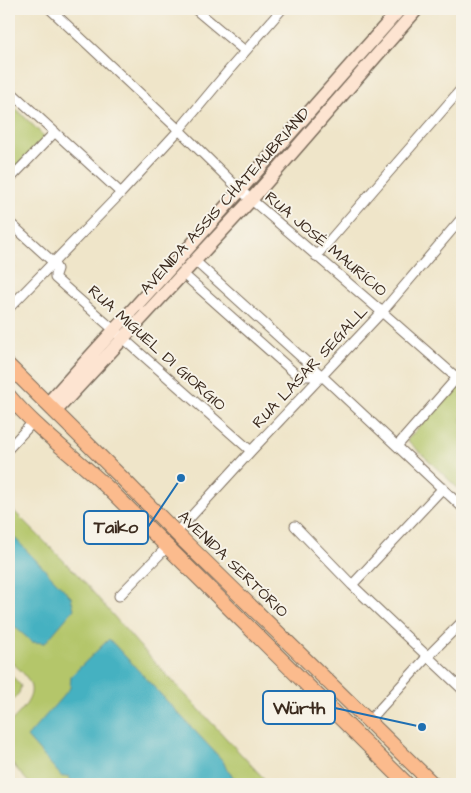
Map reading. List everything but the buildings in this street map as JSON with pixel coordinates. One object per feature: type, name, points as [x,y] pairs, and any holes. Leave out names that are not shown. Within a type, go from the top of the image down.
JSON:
[{"type":"main road","name":"AVENIDA SERTÓRIO","points":[[9,366],[176,534],[433,784]]},
{"type":"main road","name":"AVENIDA SERTÓRIO","points":[[9,394],[34,422],[89,470],[407,784]]},
{"type":"main road","points":[[9,394],[36,414],[46,415],[51,408]]},
{"type":"street","name":"RUA JOSÉ MAURÍCIO","points":[[50,9],[251,200],[382,312],[460,375]]},
{"type":"street","points":[[195,9],[245,51]]},
{"type":"street","points":[[9,308],[121,193],[179,130],[282,9]]},
{"type":"street","name":"AVENIDA ASSIS CHATEAUBRIAND","points":[[119,334],[194,260],[240,190],[400,9]]},
{"type":"street","name":"AVENIDA ASSIS CHATEAUBRIAND","points":[[51,408],[218,225],[251,200],[415,9]]},
{"type":"street","points":[[316,256],[462,88]]},
{"type":"street","points":[[10,93],[121,193]]},
{"type":"street","points":[[315,104],[325,113]]},
{"type":"street","points":[[9,180],[55,132]]},
{"type":"street","name":"RUA LASAR SEGALL","points":[[176,534],[250,451],[382,312],[462,218]]},
{"type":"street","points":[[9,222],[53,262]]},
{"type":"street","points":[[194,260],[461,503]]},
{"type":"street","name":"RUA MIGUEL DI GIORGIO","points":[[53,262],[57,269],[55,278],[250,451]]},
{"type":"street","points":[[182,273],[299,376],[322,376]]},
{"type":"street","points":[[249,332],[260,320]]},
{"type":"street","points":[[397,446],[460,375]]},
{"type":"street","points":[[9,448],[34,422]]},
{"type":"street","points":[[352,585],[443,488]]},
{"type":"street","points":[[295,526],[352,585],[462,689]]},
{"type":"street","points":[[120,596],[167,547]]},
{"type":"street","points":[[369,721],[427,657],[462,622]]},
{"type":"green space","points":[[9,102],[45,137],[9,175]]},
{"type":"green space","points":[[462,379],[462,492],[407,440]]},
{"type":"green space","points":[[9,510],[14,511],[79,576],[137,643],[269,784],[30,784],[9,760],[9,724],[26,704],[31,692],[31,686],[22,672],[9,660]]},
{"type":"green space","points":[[9,673],[21,686],[19,693],[9,704]]},
{"type":"water","points":[[9,532],[71,597],[74,609],[45,643],[32,642],[9,622]]},
{"type":"water","points":[[109,639],[223,761],[227,770],[240,784],[73,784],[68,776],[62,777],[27,737],[70,688],[71,676]]},
{"type":"place","name":"Taiko","points":[[181,478]]},
{"type":"place","name":"Würth","points":[[422,727]]}]
